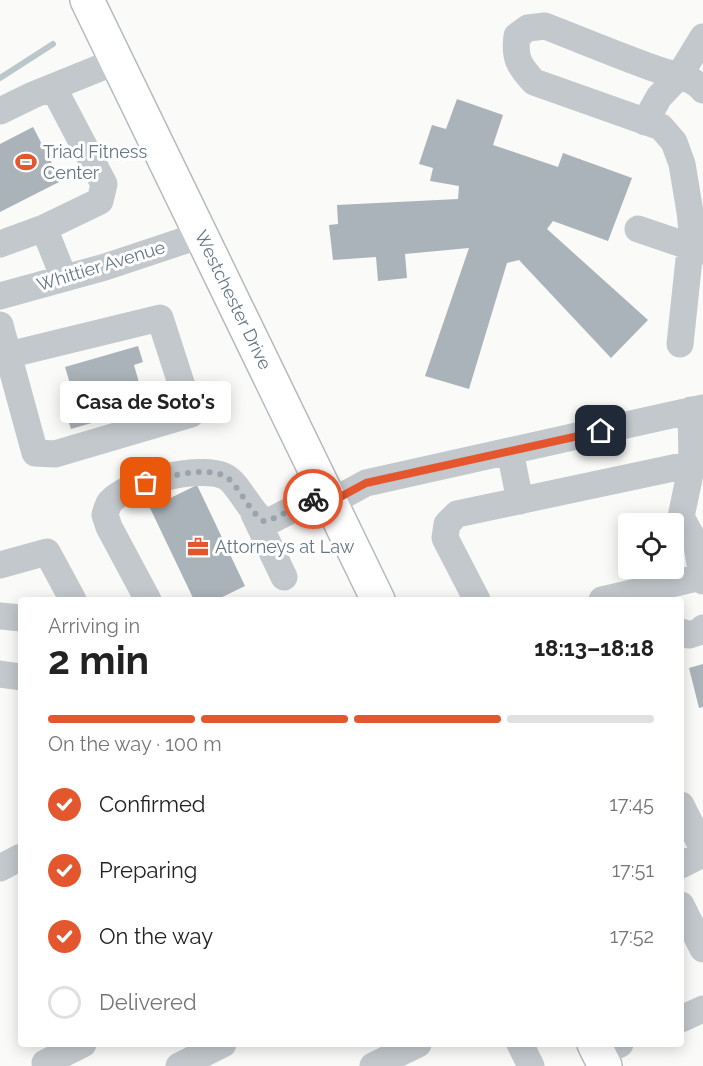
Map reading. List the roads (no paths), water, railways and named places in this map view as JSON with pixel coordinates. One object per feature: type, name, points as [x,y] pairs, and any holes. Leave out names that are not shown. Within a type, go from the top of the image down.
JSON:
[{"type":"main road","name":"Westchester Drive","points":[[87,0],[328,497],[374,597]]},
{"type":"street","points":[[680,344],[697,250],[674,142],[660,127],[534,82],[520,66],[515,49],[517,36],[528,28],[545,26],[679,76],[703,90]]},
{"type":"street","points":[[645,122],[659,97],[679,76],[703,37]]},
{"type":"street","points":[[0,111],[117,61]]},
{"type":"street","points":[[0,244],[44,228],[100,201],[104,184],[53,87]]},
{"type":"street","points":[[44,228],[64,278]]},
{"type":"street","points":[[638,229],[697,250]]},
{"type":"street","name":"Whittier Avenue","points":[[0,296],[201,235]]},
{"type":"street","points":[[0,325],[8,355],[35,453],[55,454],[190,414],[160,318],[8,355]]},
{"type":"street","points":[[254,514],[263,521],[270,520],[366,483],[697,409],[692,464],[679,513]]},
{"type":"street","points":[[510,451],[520,501]]},
{"type":"street","points":[[476,597],[446,538],[447,524],[456,514],[692,464]]},
{"type":"street","points":[[146,597],[109,527],[105,515],[110,502],[128,490],[165,476],[210,472],[226,476],[254,514],[284,578]]},
{"type":"street","points":[[614,597],[660,585],[703,579],[697,546],[684,530]]},
{"type":"street","points":[[0,565],[47,552],[70,597]]},
{"type":"street","points":[[0,616],[18,618]]},
{"type":"street","points":[[684,633],[689,635],[702,631],[703,628]]},
{"type":"street","points":[[0,674],[18,677]]},
{"type":"street","points":[[684,811],[703,849]]},
{"type":"street","points":[[684,864],[703,854]]},
{"type":"street","points":[[0,868],[18,859]]},
{"type":"street","points":[[684,911],[703,949]]},
{"type":"street","points":[[684,1018],[703,1009]]},
{"type":"street","points":[[46,1066],[45,1063],[78,1047]]},
{"type":"street","points":[[179,1066],[217,1047]]},
{"type":"street","points":[[373,1066],[412,1047]]},
{"type":"street","points":[[522,1047],[531,1066]]},
{"type":"waterway","points":[[0,78],[53,44]]},
{"type":"place","name":"Triad Fitness Center","points":[[26,162]]},
{"type":"place","name":"Casa de Soto's","points":[[146,483]]},
{"type":"place","name":"Attorneys at Law","points":[[198,547]]}]
